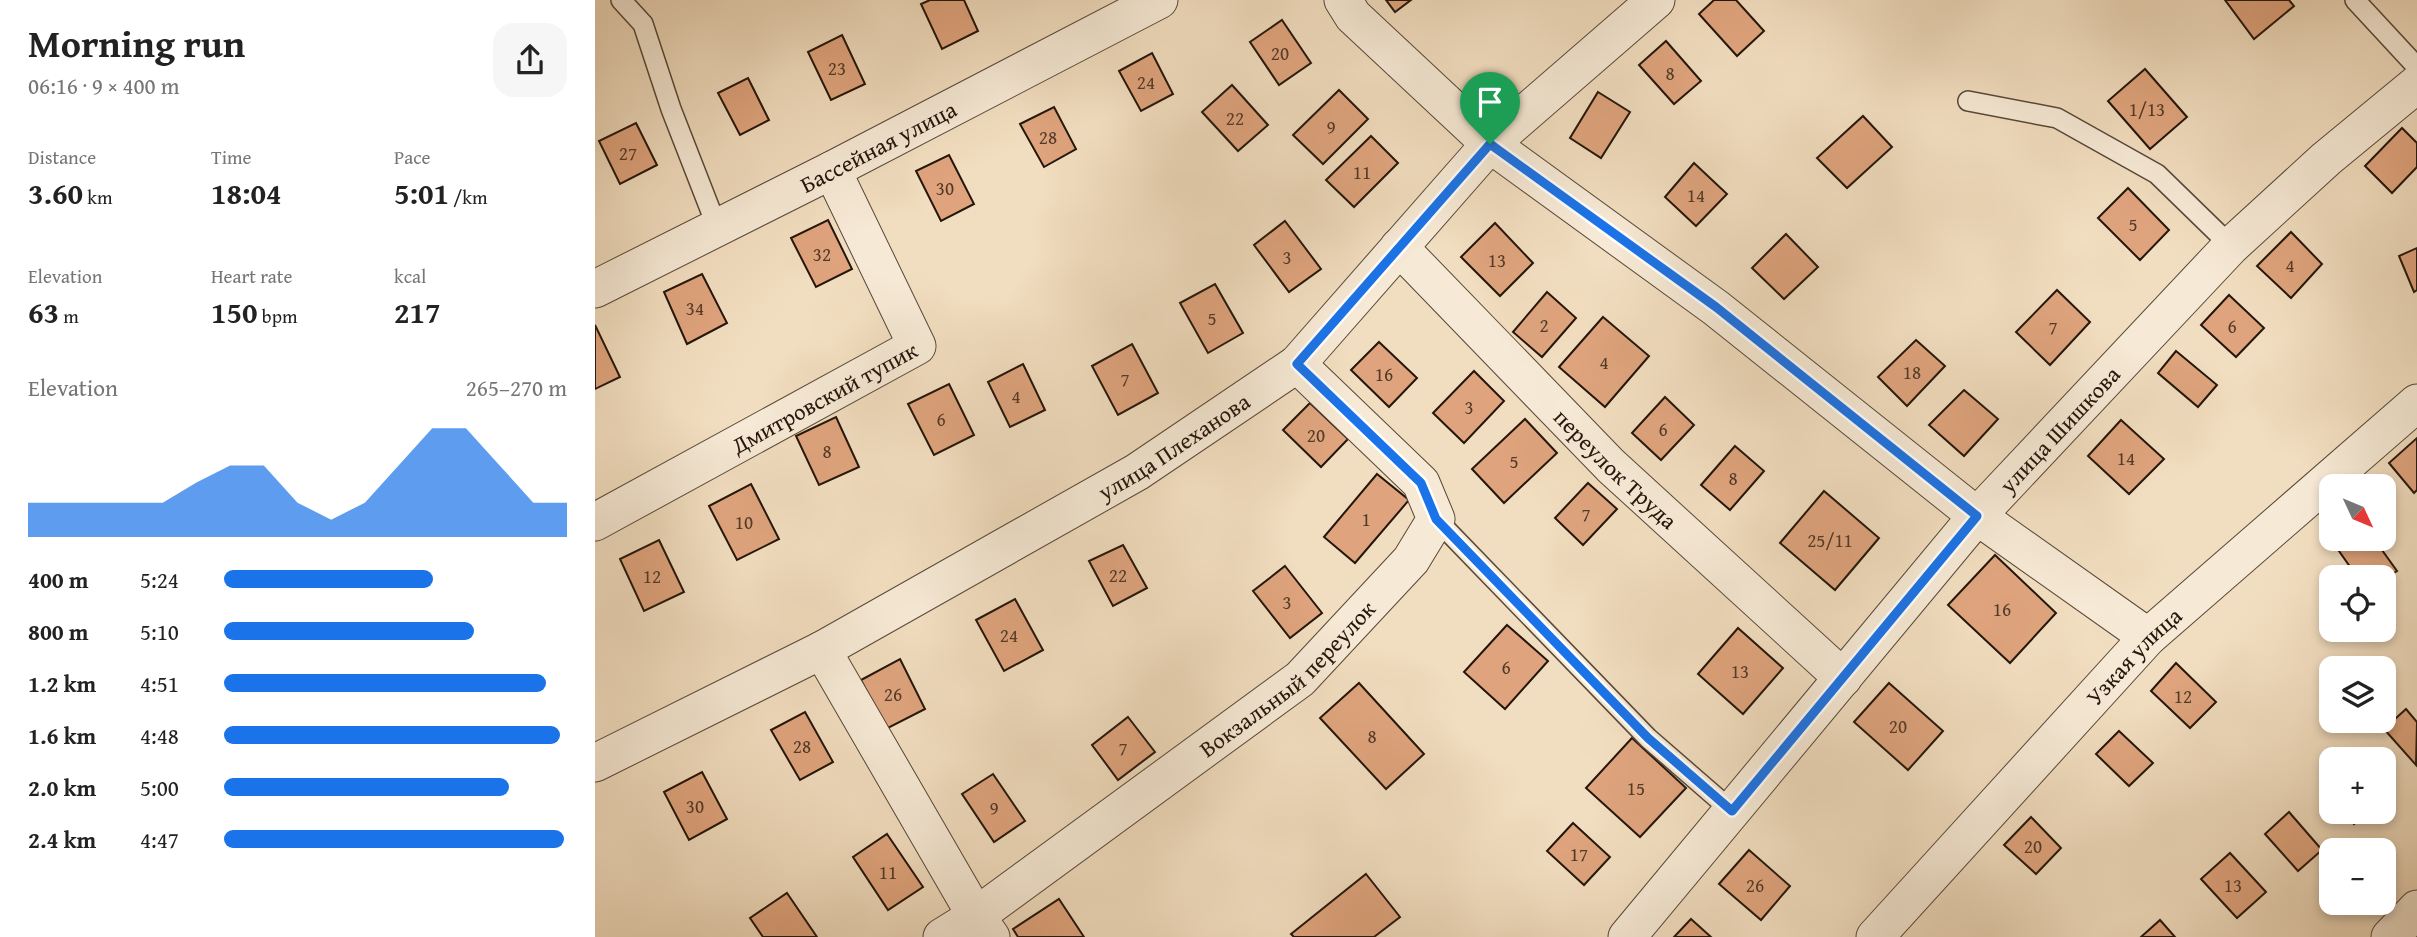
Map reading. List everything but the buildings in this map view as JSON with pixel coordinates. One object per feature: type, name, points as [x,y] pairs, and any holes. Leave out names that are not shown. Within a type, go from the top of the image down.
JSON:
[{"type":"street","name":"Бассейная улица","points":[[595,289],[832,170],[1159,0]]},
{"type":"street","points":[[1343,0],[1353,16],[1490,144],[1716,307],[1977,516],[2148,637]]},
{"type":"street","name":"улица Плеханова","points":[[595,763],[822,650],[1137,472],[1297,364],[1490,144],[1656,0]]},
{"type":"street","name":"улица Шишкова","points":[[1627,937],[1977,516],[2231,246],[2326,159],[2417,84]]},
{"type":"street","name":"Дмитровский тупик","points":[[595,522],[917,346],[832,170]]},
{"type":"street","name":"переулок Труда","points":[[1399,247],[1611,466],[1843,678]]},
{"type":"street","points":[[1297,364],[1421,483],[1436,519]]},
{"type":"street","name":"Узкая улица","points":[[1875,937],[2148,637],[2417,403]]},
{"type":"street","name":"Вокзальный переулок","points":[[943,937],[983,926],[1300,679],[1411,560],[1436,519]]},
{"type":"street","points":[[822,650],[983,926]]},
{"type":"street","points":[[2390,937],[2417,909]]},
{"type":"lane","points":[[621,0],[643,24],[671,108],[717,227]]},
{"type":"lane","points":[[2354,0],[2417,67]]},
{"type":"lane","points":[[1968,101],[2057,118],[2157,174],[2231,246]]},
{"type":"lane","points":[[1436,519],[1648,738],[1732,811]]},
{"type":"route","points":[[1490,144],[1716,307],[1977,516],[1732,811],[1648,738],[1530,613],[1436,519],[1421,483],[1297,364],[1490,144]]}]
